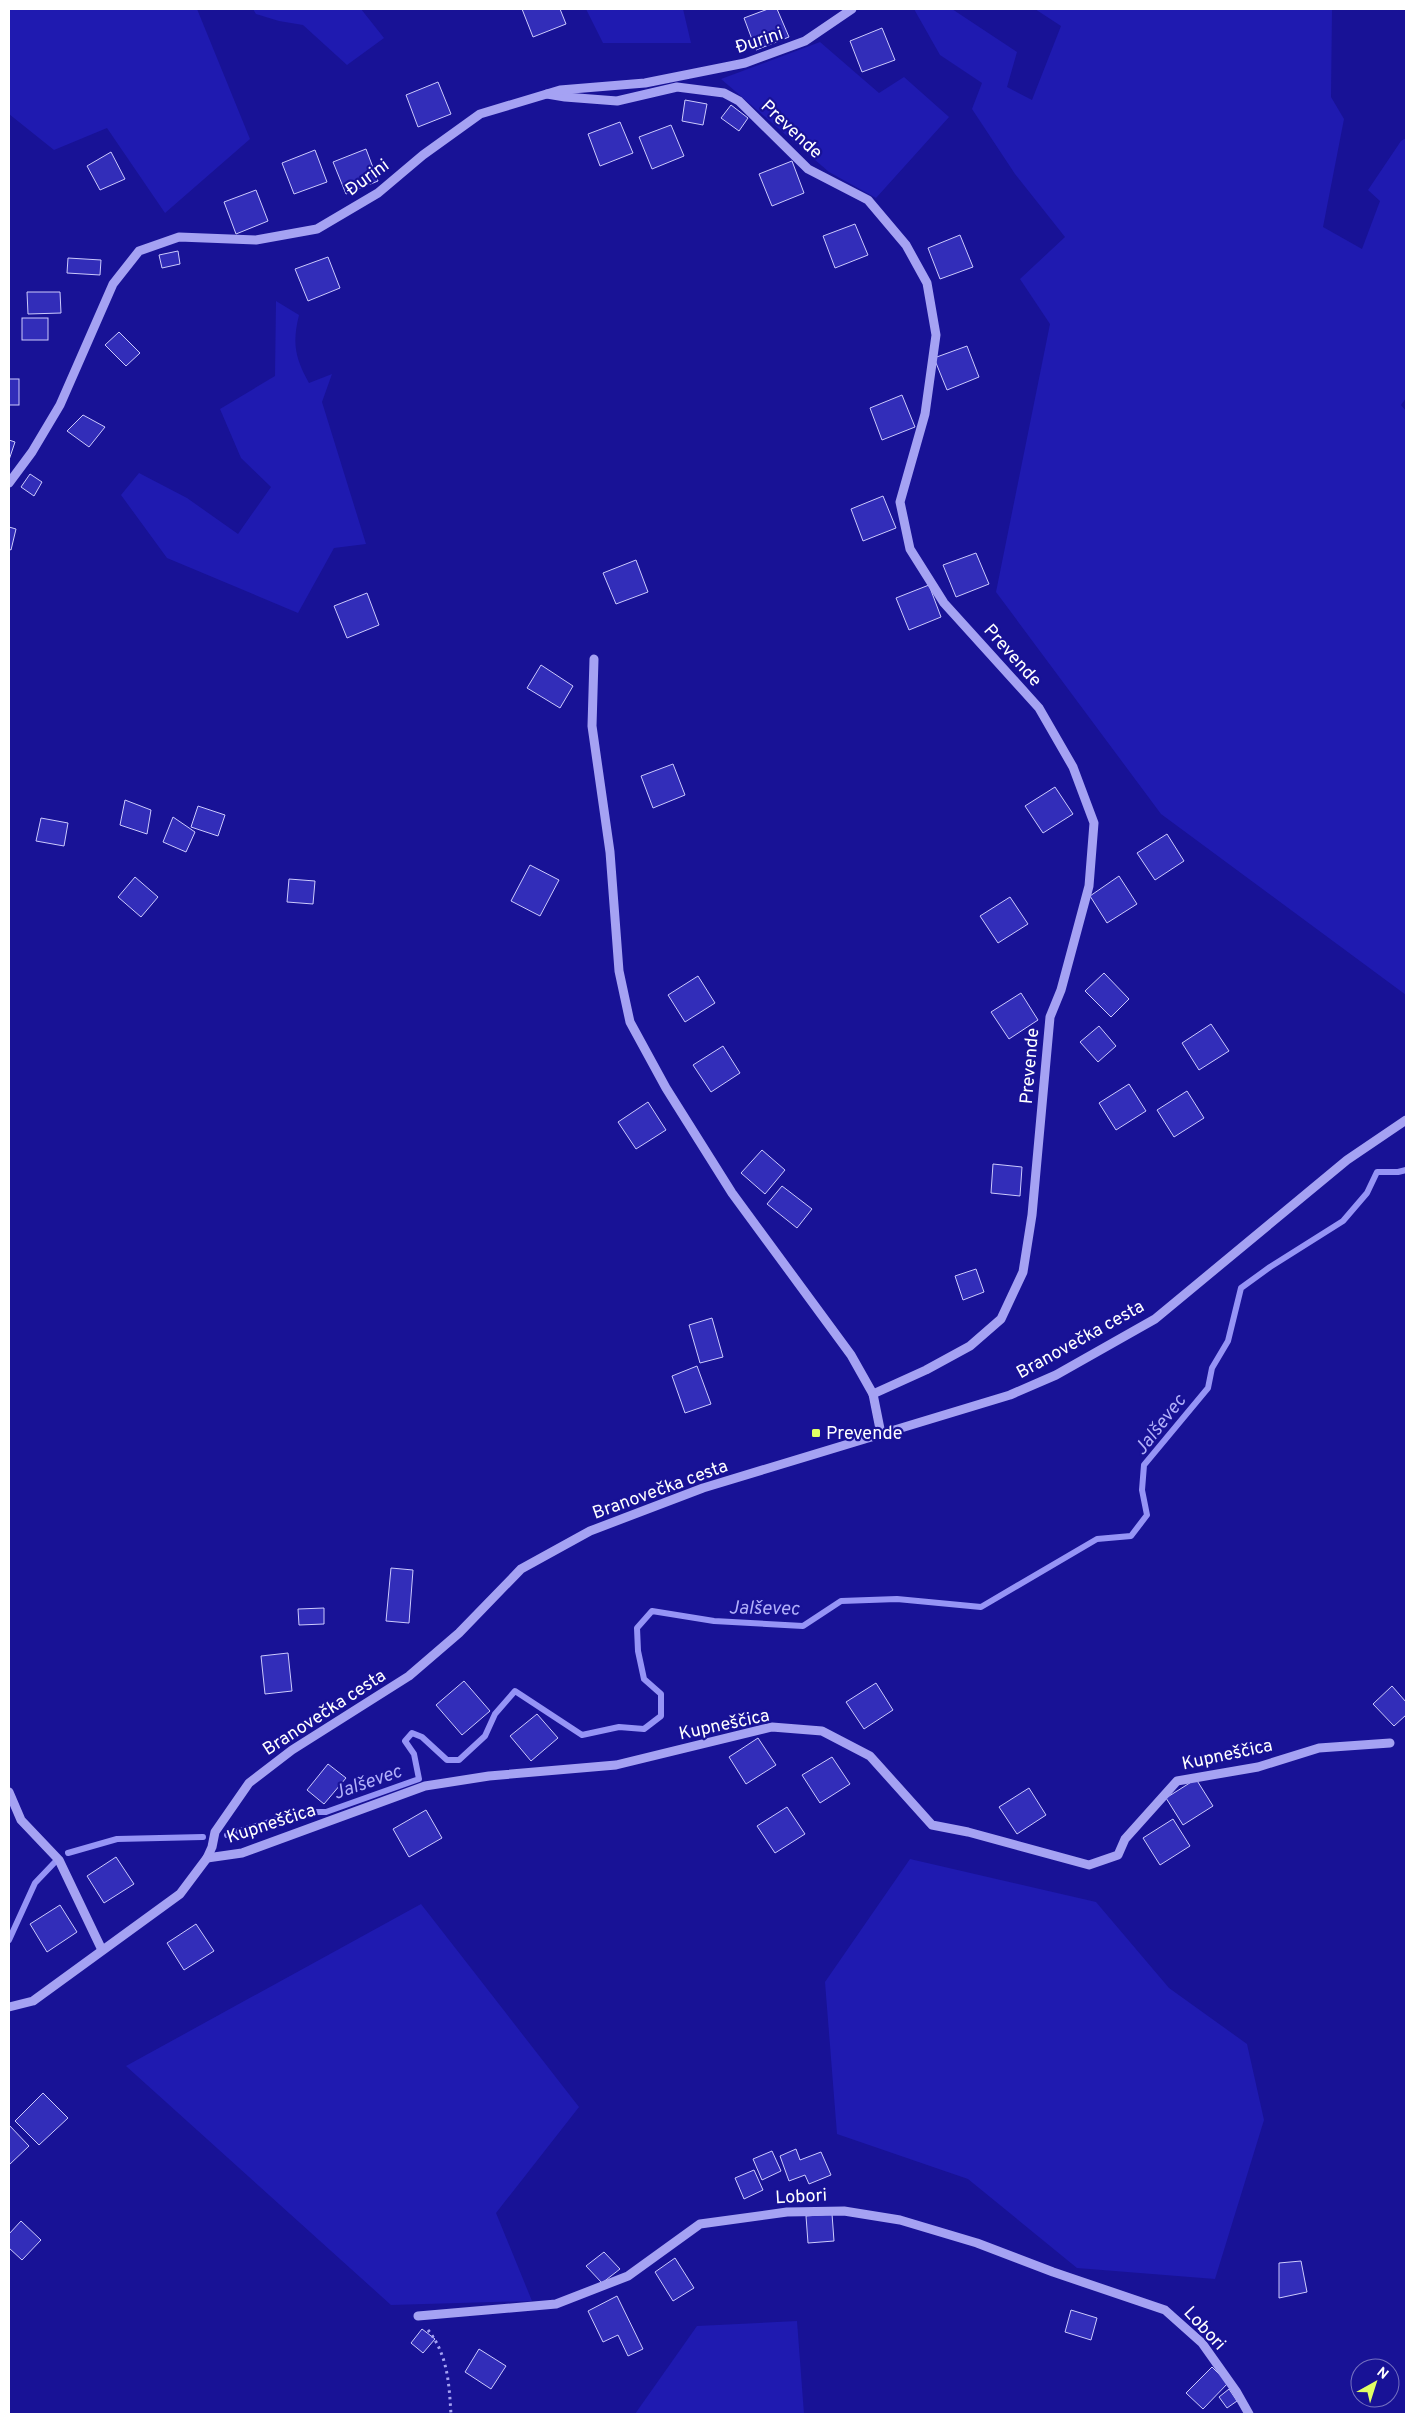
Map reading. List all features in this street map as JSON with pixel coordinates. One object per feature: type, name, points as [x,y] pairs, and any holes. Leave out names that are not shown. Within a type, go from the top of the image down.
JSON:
[{"type":"street","name":"Đurini","points":[[9,483],[32,452],[60,405],[113,284],[139,251],[179,237],[256,240],[317,229],[378,193],[423,154],[480,114],[560,90],[645,83],[745,63],[805,41],[852,9]]},
{"type":"street","name":"Prevende","points":[[547,94],[565,98],[617,101],[677,87],[724,93],[739,100],[808,169],[868,200],[906,245],[927,284],[936,335],[925,414],[900,502],[910,548],[944,603],[1039,708],[1073,768],[1094,822],[1089,886],[1061,990],[1050,1017],[1032,1215],[1023,1272],[1001,1319],[970,1346],[926,1370],[873,1394]]},
{"type":"street","points":[[594,659],[592,726],[610,852],[618,971],[630,1022],[666,1088],[732,1193],[852,1355],[873,1394],[881,1434]]},
{"type":"street","name":"Branovečka cesta","points":[[9,2007],[32,2001],[180,1894],[207,1858],[212,1847],[215,1832],[249,1783],[292,1750],[409,1676],[459,1633],[521,1569],[590,1531],[703,1488],[1010,1395],[1056,1375],[1154,1319],[1347,1160],[1406,1120]]},
{"type":"street","name":"Kupneščica","points":[[207,1858],[242,1853],[425,1786],[489,1776],[616,1765],[772,1728],[822,1731],[870,1756],[932,1825],[968,1832],[1089,1865],[1118,1855],[1125,1839],[1177,1781],[1258,1767],[1319,1748],[1390,1743]]},
{"type":"street","points":[[9,1792],[22,1820],[59,1860],[102,1950]]},
{"type":"street","name":"Lobori","points":[[418,2316],[556,2304],[628,2276],[700,2224],[787,2212],[844,2211],[900,2220],[977,2243],[1053,2272],[1165,2310],[1202,2343],[1236,2390],[1249,2414]]},
{"type":"path","points":[[418,2316],[440,2344],[448,2376],[451,2414]]},
{"type":"shaded area","points":[[9,9],[197,9],[250,139],[165,213],[107,128],[54,150],[9,114]]},
{"type":"shaded area","points":[[253,9],[361,9],[384,38],[347,65],[303,25],[279,21],[256,14]]},
{"type":"shaded area","points":[[586,9],[683,9],[691,43],[603,43]]},
{"type":"shaded area","points":[[914,9],[952,9],[1017,52],[1007,87],[1032,100],[1061,26],[1035,9],[1332,9],[1331,97],[1344,119],[1323,227],[1362,249],[1380,201],[1368,190],[1401,141],[1406,138],[1406,398],[1401,405],[1406,411],[1406,995],[1161,814],[996,592],[1050,324],[1020,279],[1065,237],[1015,174],[972,109],[982,83],[940,55]]},
{"type":"shaded area","points":[[820,42],[879,93],[904,77],[949,117],[876,198],[829,172],[721,79]]},
{"type":"shaded area","points":[[276,301],[299,315],[295,342],[296,350],[309,383],[332,374],[322,402],[366,544],[334,548],[298,613],[167,558],[121,495],[139,473],[187,498],[238,534],[271,487],[241,458],[220,409],[275,376]]},
{"type":"shaded area","points":[[910,1859],[1096,1902],[1169,1988],[1247,2044],[1264,2120],[1215,2279],[1077,2268],[968,2179],[837,2134],[825,1982]]},
{"type":"shaded area","points":[[421,1904],[579,2107],[496,2213],[532,2301],[391,2305],[126,2066]]},
{"type":"shaded area","points":[[797,2321],[804,2414],[635,2414],[697,2326]]},
{"type":"building","points":[[522,9],[560,9],[566,24],[533,37]]},
{"type":"building","points":[[768,9],[777,9],[789,37],[756,50],[744,18]]},
{"type":"building","points":[[882,28],[895,60],[862,72],[850,41]]},
{"type":"building","points":[[438,82],[451,114],[418,127],[406,95]]},
{"type":"building","points":[[685,100],[707,104],[703,125],[682,121]]},
{"type":"building","points":[[731,105],[748,118],[739,131],[721,118]]},
{"type":"building","points":[[620,122],[633,153],[600,166],[588,134]]},
{"type":"building","points":[[671,125],[684,156],[652,169],[639,137]]},
{"type":"building","points":[[366,149],[378,181],[346,194],[333,162]]},
{"type":"building","points":[[315,150],[327,182],[294,194],[282,163]]},
{"type":"building","points":[[111,152],[125,179],[100,190],[87,166]]},
{"type":"building","points":[[792,161],[804,193],[772,206],[759,174]]},
{"type":"building","points":[[256,190],[268,221],[236,234],[224,202]]},
{"type":"building","points":[[855,224],[868,255],[835,268],[823,236]]},
{"type":"building","points":[[960,235],[973,267],[940,279],[928,248]]},
{"type":"building","points":[[178,251],[180,264],[162,268],[159,255]]},
{"type":"building","points":[[328,257],[340,288],[308,301],[295,269]]},
{"type":"building","points":[[68,258],[101,260],[100,275],[67,273]]},
{"type":"building","points":[[27,292],[60,292],[61,313],[28,314]]},
{"type":"building","points":[[22,318],[48,318],[48,340],[22,340]]},
{"type":"building","points":[[119,332],[140,353],[126,366],[105,345]]},
{"type":"building","points":[[967,346],[979,377],[947,390],[934,358]]},
{"type":"building","points":[[9,379],[19,379],[19,405],[9,405]]},
{"type":"building","points":[[902,395],[915,427],[882,440],[870,408]]},
{"type":"building","points":[[83,415],[105,427],[89,447],[67,431]]},
{"type":"building","points":[[9,440],[15,442],[9,460]]},
{"type":"building","points":[[30,474],[42,482],[34,496],[21,487]]},
{"type":"building","points":[[883,496],[896,528],[863,541],[851,509]]},
{"type":"building","points":[[9,527],[16,529],[11,550],[9,549]]},
{"type":"building","points":[[976,553],[989,584],[956,597],[943,565]]},
{"type":"building","points":[[636,560],[648,592],[616,604],[603,573]]},
{"type":"building","points":[[929,585],[941,617],[909,630],[896,598]]},
{"type":"building","points":[[367,593],[379,625],[347,638],[334,606]]},
{"type":"building","points":[[541,665],[573,686],[560,708],[527,688]]},
{"type":"building","points":[[673,764],[685,795],[653,808],[641,776]]},
{"type":"building","points":[[1055,787],[1073,814],[1043,833],[1025,806]]},
{"type":"building","points":[[125,800],[151,810],[147,834],[120,825]]},
{"type":"building","points":[[198,806],[225,815],[218,836],[191,827]]},
{"type":"building","points":[[173,817],[195,832],[186,852],[163,842]]},
{"type":"building","points":[[41,818],[68,823],[64,846],[36,841]]},
{"type":"building","points":[[1167,834],[1184,861],[1155,880],[1137,853]]},
{"type":"building","points":[[530,865],[559,880],[540,916],[511,901]]},
{"type":"building","points":[[1119,876],[1137,904],[1107,923],[1090,896]]},
{"type":"building","points":[[135,877],[158,897],[141,917],[118,897]]},
{"type":"building","points":[[289,879],[315,881],[313,904],[287,902]]},
{"type":"building","points":[[1010,897],[1028,924],[998,943],[980,916]]},
{"type":"building","points":[[1104,973],[1129,999],[1111,1017],[1085,991]]},
{"type":"building","points":[[698,976],[715,1003],[685,1022],[668,995]]},
{"type":"building","points":[[1021,993],[1038,1020],[1009,1039],[991,1012]]},
{"type":"building","points":[[1211,1024],[1229,1051],[1199,1070],[1182,1043]]},
{"type":"building","points":[[1099,1026],[1116,1046],[1098,1062],[1080,1042]]},
{"type":"building","points":[[723,1046],[740,1073],[711,1092],[693,1065]]},
{"type":"building","points":[[1129,1084],[1146,1111],[1116,1130],[1099,1103]]},
{"type":"building","points":[[1187,1091],[1204,1118],[1174,1137],[1157,1110]]},
{"type":"building","points":[[648,1102],[666,1130],[636,1149],[618,1122]]},
{"type":"building","points":[[762,1150],[785,1170],[765,1194],[741,1173]]},
{"type":"building","points":[[993,1164],[1022,1167],[1020,1196],[991,1193]]},
{"type":"building","points":[[782,1186],[812,1209],[797,1228],[767,1204]]},
{"type":"building","points":[[976,1269],[984,1292],[963,1300],[955,1276]]},
{"type":"building","points":[[712,1318],[723,1357],[700,1363],[689,1325]]},
{"type":"building","points":[[697,1366],[711,1404],[685,1413],[672,1376]]},
{"type":"building","points":[[391,1568],[413,1570],[409,1623],[386,1621]]},
{"type":"building","points":[[324,1608],[324,1624],[299,1625],[298,1609]]},
{"type":"building","points":[[288,1653],[292,1691],[265,1694],[261,1656]]},
{"type":"building","points":[[464,1681],[490,1711],[462,1735],[436,1705]]},
{"type":"building","points":[[876,1683],[893,1710],[864,1729],[846,1702]]},
{"type":"building","points":[[1392,1686],[1406,1702],[1406,1715],[1394,1726],[1373,1704]]},
{"type":"building","points":[[537,1714],[558,1738],[531,1761],[510,1736]]},
{"type":"building","points":[[758,1738],[776,1765],[746,1784],[729,1757]]},
{"type":"building","points":[[832,1757],[850,1784],[820,1803],[802,1775]]},
{"type":"building","points":[[328,1764],[346,1778],[324,1804],[307,1790]]},
{"type":"building","points":[[1196,1779],[1213,1806],[1183,1825],[1166,1798]]},
{"type":"building","points":[[1029,1788],[1046,1815],[1017,1834],[999,1807]]},
{"type":"building","points":[[787,1807],[805,1834],[775,1853],[757,1826]]},
{"type":"building","points":[[426,1810],[442,1838],[409,1857],[393,1829]]},
{"type":"building","points":[[1173,1819],[1190,1846],[1160,1865],[1143,1838]]},
{"type":"building","points":[[116,1857],[134,1884],[104,1903],[87,1876]]},
{"type":"building","points":[[60,1905],[77,1932],[47,1952],[30,1924]]},
{"type":"building","points":[[196,1924],[214,1951],[184,1970],[167,1943]]},
{"type":"building","points":[[43,2093],[68,2118],[39,2145],[15,2121]]},
{"type":"building","points":[[9,2125],[29,2146],[9,2165]]},
{"type":"building","points":[[796,2149],[800,2160],[821,2152],[831,2175],[809,2184],[805,2175],[789,2181],[780,2156]]},
{"type":"building","points":[[772,2151],[781,2171],[762,2180],[753,2159]]},
{"type":"building","points":[[754,2170],[763,2190],[744,2199],[735,2178]]},
{"type":"building","points":[[832,2214],[834,2241],[808,2243],[806,2216]]},
{"type":"building","points":[[21,2221],[41,2240],[22,2260],[9,2248],[9,2234]]},
{"type":"building","points":[[604,2252],[620,2269],[602,2283],[586,2266]]},
{"type":"building","points":[[675,2258],[694,2288],[673,2301],[655,2272]]},
{"type":"building","points":[[1301,2261],[1307,2292],[1279,2298],[1279,2263]]},
{"type":"building","points":[[617,2296],[643,2349],[628,2356],[618,2335],[603,2342],[588,2311]]},
{"type":"building","points":[[1071,2310],[1097,2318],[1091,2340],[1065,2332]]},
{"type":"building","points":[[422,2329],[435,2339],[423,2353],[411,2343]]},
{"type":"building","points":[[479,2349],[506,2366],[491,2389],[465,2372]]},
{"type":"building","points":[[1212,2367],[1228,2383],[1203,2409],[1186,2393]]},
{"type":"building","points":[[1229,2389],[1237,2401],[1227,2408],[1219,2397]]},
{"type":"waterway","name":"Jalševec","points":[[227,1835],[301,1812],[326,1812],[419,1779],[414,1754],[405,1741],[412,1733],[422,1737],[447,1760],[459,1760],[485,1736],[495,1714],[515,1691],[582,1735],[619,1727],[644,1729],[661,1716],[661,1694],[644,1679],[638,1651],[637,1628],[652,1611],[714,1621],[803,1626],[841,1601],[897,1599],[981,1607],[1097,1539],[1131,1536],[1147,1515],[1142,1490],[1144,1465],[1208,1388],[1212,1368],[1228,1341],[1241,1288],[1270,1267],[1343,1221],[1367,1193],[1377,1172],[1406,1170]]},
{"type":"waterway","name":"Jalševec","points":[[68,1853],[117,1839],[203,1837]]},
{"type":"waterway","name":"Jalševec","points":[[9,1940],[35,1883],[55,1862]]},
{"type":"place","name":"Prevende","points":[[816,1433]]}]
